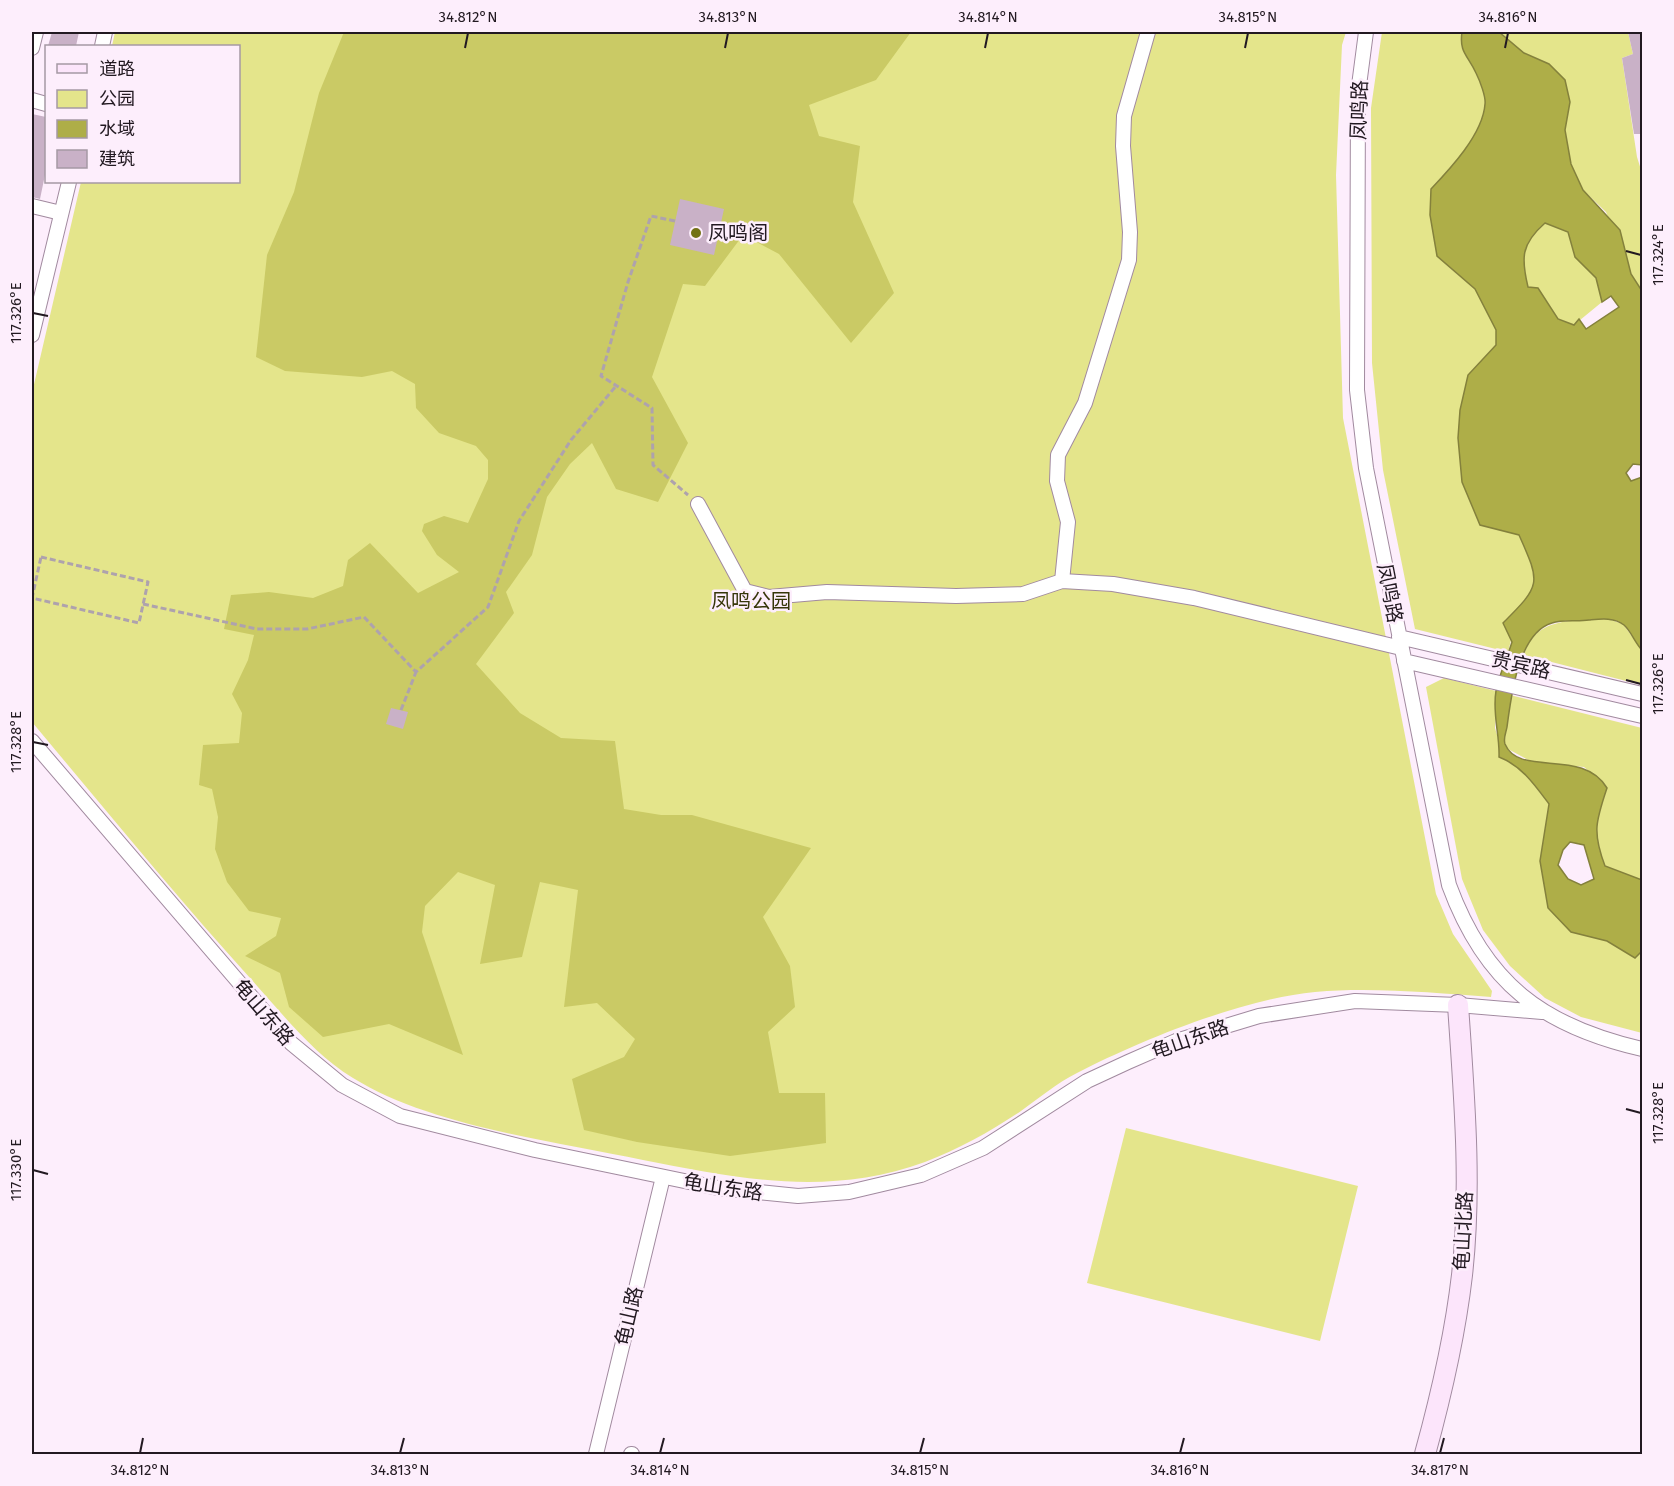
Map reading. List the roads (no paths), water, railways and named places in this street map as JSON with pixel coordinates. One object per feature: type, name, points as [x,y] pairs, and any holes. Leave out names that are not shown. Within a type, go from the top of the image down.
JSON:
[{"type":"street","points":[[32,48],[36,32]]},
{"type":"street","points":[[1062,582],[1068,522],[1057,481],[1058,455],[1088,394],[1098,355],[1129,260],[1130,232],[1123,146],[1124,116],[1148,32]]},
{"type":"street","name":"凤鸣路","points":[[1366,32],[1358,93],[1357,390],[1366,468],[1449,885],[1463,922],[1512,987],[1542,1012],[1581,1031],[1642,1049]]},
{"type":"street","points":[[32,335],[34,310],[69,183]]},
{"type":"street","points":[[32,206],[61,213]]},
{"type":"street","points":[[698,504],[745,591],[769,597],[827,592],[956,596],[1023,594],[1062,582],[1113,584],[1194,598],[1401,648]]},
{"type":"street","name":"贵宾路","points":[[1401,648],[1642,694]]},
{"type":"street","name":"贵宾路","points":[[1401,648],[1642,716]]},
{"type":"street","name":"龟山东路","points":[[32,741],[291,1043],[342,1085],[368,1101],[400,1116],[534,1150],[754,1194],[798,1196],[849,1192],[921,1175],[983,1148],[1087,1081],[1176,1041],[1222,1026],[1305,1007],[1355,1001],[1458,1005],[1542,1012]]},
{"type":"street","name":"龟山北路","points":[[1425,1455],[1443,1388],[1462,1274],[1465,1198],[1464,1099],[1458,1005]]},
{"type":"street","name":"龟山路","points":[[596,1455],[663,1177]]},
{"type":"water","points":[[1462,32],[1499,32],[1524,53],[1549,64],[1565,80],[1570,102],[1565,130],[1571,164],[1583,190],[1620,230],[1631,274],[1642,291],[1642,465],[1633,464],[1626,473],[1631,481],[1642,477],[1642,650],[1624,625],[1611,620],[1561,621],[1540,629],[1531,639],[1518,667],[1504,740],[1512,754],[1537,762],[1583,769],[1596,776],[1607,788],[1597,827],[1598,844],[1605,866],[1642,880],[1642,951],[1635,958],[1607,941],[1571,932],[1548,908],[1540,861],[1549,804],[1515,765],[1499,757],[1495,716],[1496,691],[1512,642],[1503,623],[1531,591],[1534,574],[1519,535],[1480,525],[1462,482],[1458,438],[1460,410],[1468,375],[1496,345],[1496,330],[1475,289],[1437,256],[1430,215],[1431,189],[1472,139],[1483,115],[1485,104],[1481,84],[1463,49]],"holes":[[[1545,223],[1568,232],[1575,257],[1596,278],[1602,302],[1611,296],[1619,307],[1586,329],[1579,319],[1574,325],[1558,319],[1538,288],[1528,287],[1524,268],[1525,252],[1531,238]],[[1570,842],[1584,845],[1594,879],[1581,885],[1568,879],[1558,865],[1563,850]]]},
{"type":"place","name":"凤鸣阁","points":[[696,233]]},
{"type":"park label","name":"凤鸣公园","points":[[751,601]]}]
